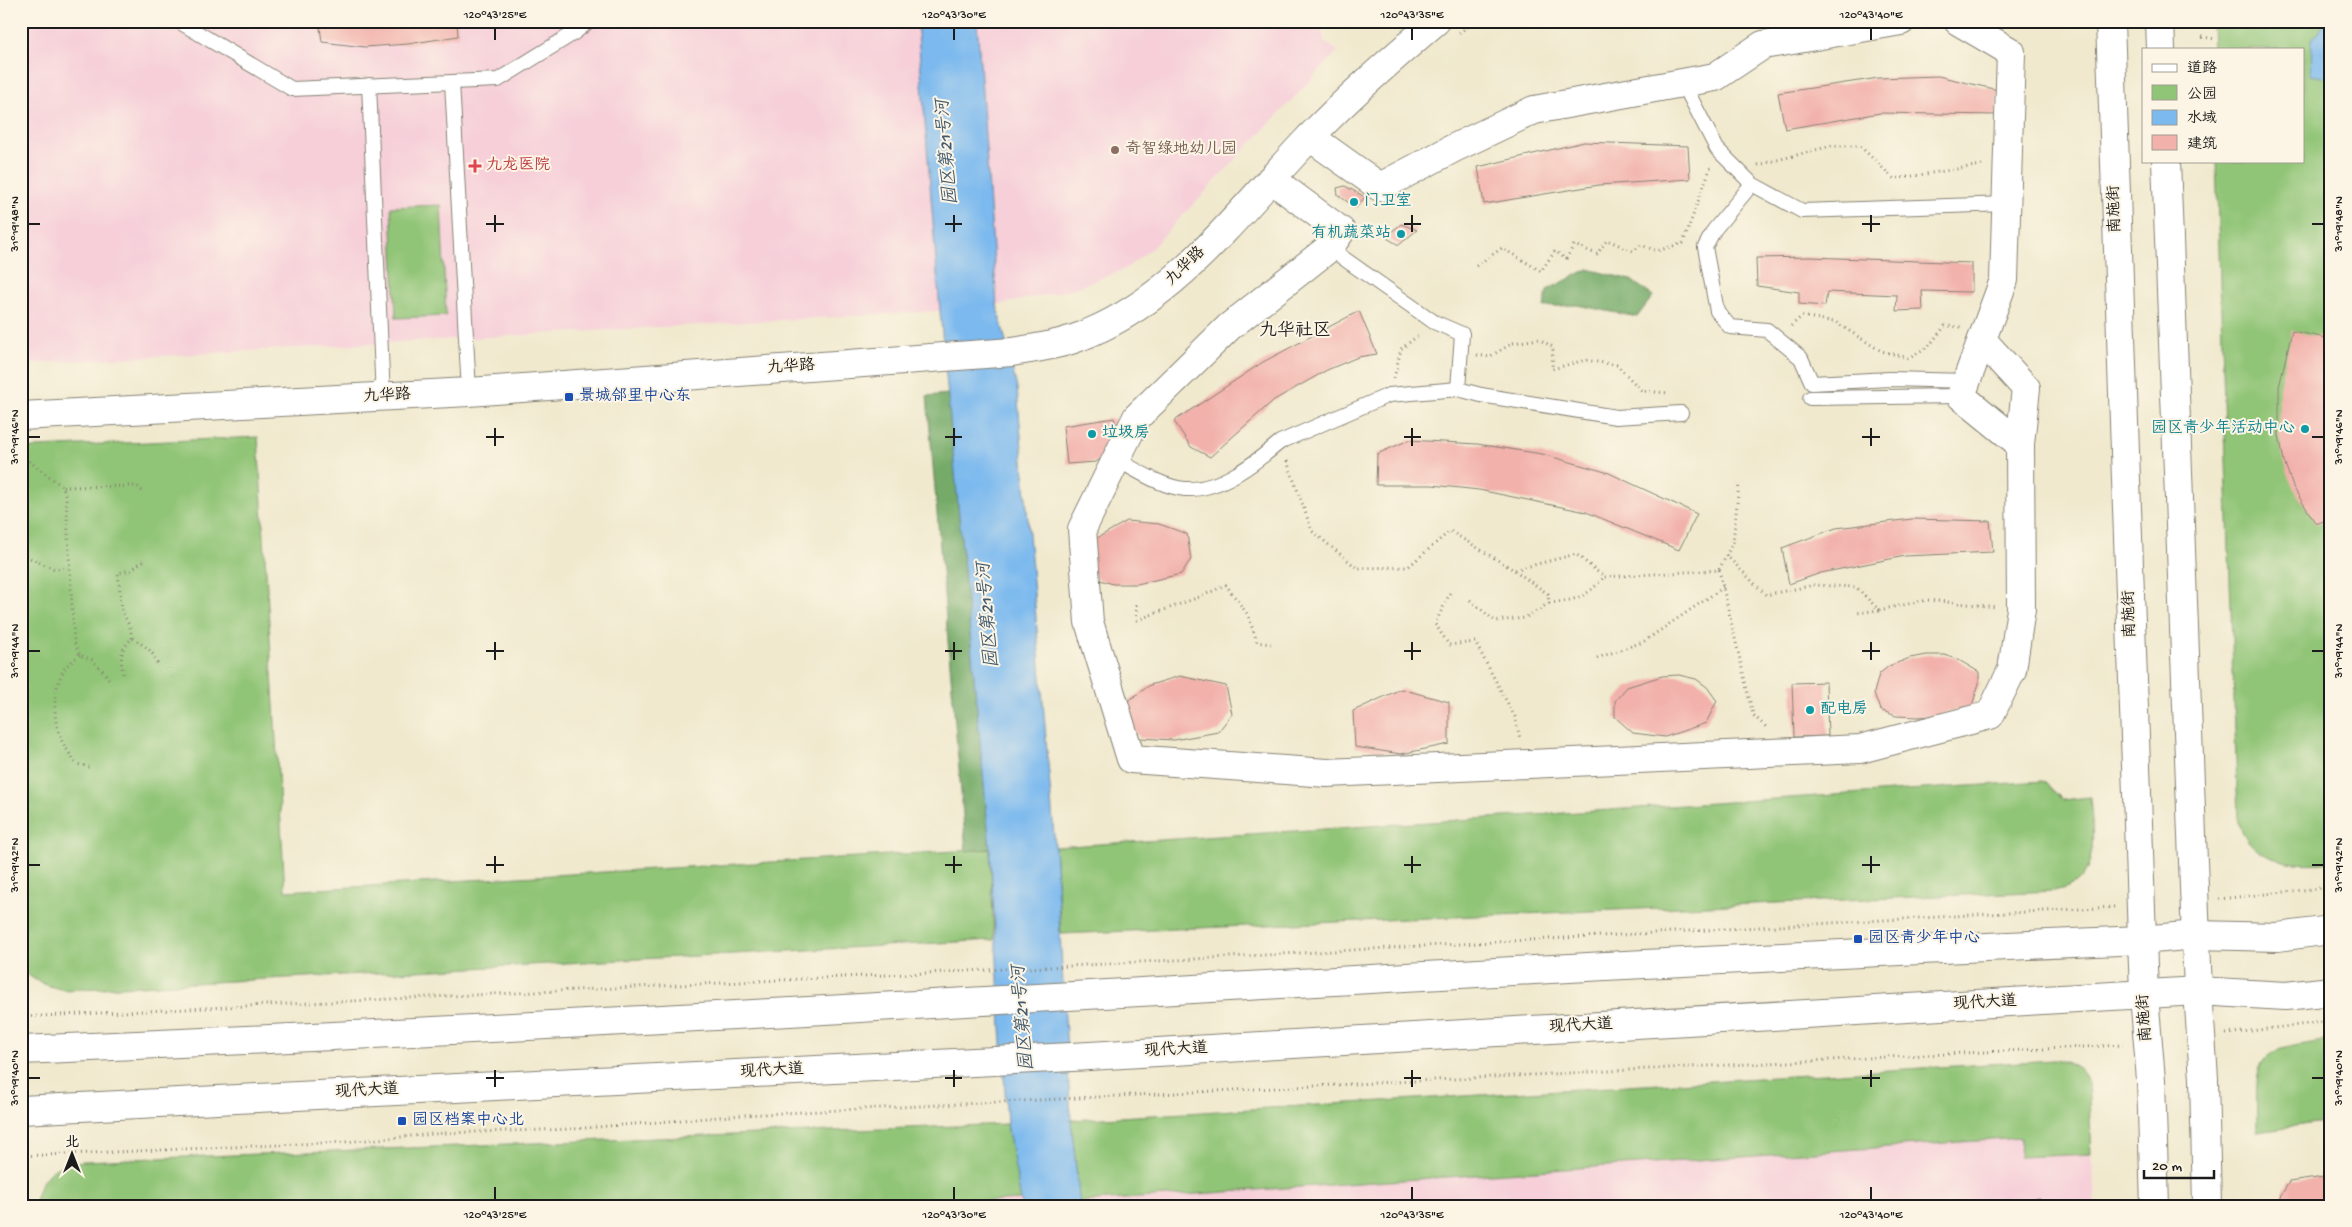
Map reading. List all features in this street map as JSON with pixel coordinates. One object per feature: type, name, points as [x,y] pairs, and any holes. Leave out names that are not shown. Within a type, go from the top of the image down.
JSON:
[{"type":"main road","name":"九华路","points":[[21,416],[469,392],[944,358],[1012,352],[1050,346],[1089,334],[1153,297],[1180,276],[1310,137],[1378,70],[1436,21]]},
{"type":"main road","points":[[1310,137],[1380,187],[1454,148],[1534,110],[1715,77],[1763,46],[1901,21]]},
{"type":"main road","points":[[1958,21],[2011,52],[2004,280],[1964,389],[2020,444]]},
{"type":"main road","name":"南施街","points":[[2110,21],[2144,995],[2155,1206]]},
{"type":"main road","points":[[2160,21],[2162,48]]},
{"type":"main road","points":[[2166,162],[2208,1206]]},
{"type":"main road","points":[[1271,179],[1341,231],[1329,248],[1229,327],[1137,417],[1082,529],[1089,622],[1131,759],[1327,773],[1860,749],[1990,715],[2012,670],[2021,609],[2020,444],[2026,388],[1984,334]]},
{"type":"main road","points":[[21,1050],[297,1039],[995,1000],[2142,940],[2196,935],[2278,937],[2331,930]]},
{"type":"main road","name":"现代大道","points":[[21,1110],[1072,1057],[2198,991],[2286,996],[2331,991]]},
{"type":"lane","points":[[178,21],[292,88],[498,80],[574,33],[589,21]]},
{"type":"lane","points":[[452,82],[469,392]]},
{"type":"lane","points":[[1683,83],[1717,148],[1752,184],[1802,211],[2007,204]]},
{"type":"lane","points":[[369,85],[383,397]]},
{"type":"lane","points":[[1752,184],[1714,230],[1705,247],[1717,311],[1730,327],[1767,330],[1801,358],[1812,383],[1890,379],[1964,389]]},
{"type":"lane","points":[[1329,248],[1434,322],[1462,334],[1458,389]]},
{"type":"lane","points":[[1117,460],[1158,481],[1184,489],[1216,484],[1266,453],[1280,442],[1389,395],[1458,389],[1481,395],[1616,417],[1681,413]]},
{"type":"lane","points":[[1810,398],[1964,389]]},
{"type":"path","points":[[2202,37],[2216,39]]},
{"type":"path","points":[[1738,170],[1831,146],[1860,146],[1894,178],[1981,166],[2009,151]]},
{"type":"path","points":[[1476,266],[1502,248],[1541,271],[1555,251],[1566,258],[1574,245],[1597,254],[1607,240],[1633,251],[1642,245],[1657,251],[1683,243],[1717,148]]},
{"type":"path","points":[[1777,338],[1802,316],[1835,322],[1881,351],[1908,358],[1928,347],[1945,326],[1984,334]]},
{"type":"path","points":[[1389,395],[1401,349],[1434,322]]},
{"type":"path","points":[[1462,353],[1489,357],[1513,343],[1539,338],[1553,347],[1552,368],[1585,360],[1617,366],[1642,391],[1672,394]]},
{"type":"path","points":[[1280,442],[1312,531],[1357,568],[1408,567],[1450,531],[1514,570],[1548,594],[1549,603]]},
{"type":"path","points":[[21,455],[62,487],[66,498],[68,568],[74,642],[80,655],[92,660],[104,671],[111,682]]},
{"type":"path","points":[[1739,484],[1733,542],[1719,570],[1753,715],[1769,730],[1770,753]]},
{"type":"path","points":[[62,487],[136,486],[144,493]]},
{"type":"path","points":[[21,554],[54,569],[68,568]]},
{"type":"path","points":[[1514,570],[1576,554],[1604,577],[1719,570]]},
{"type":"path","points":[[1726,556],[1766,596],[1814,585],[1856,587],[1879,610]]},
{"type":"path","points":[[132,638],[130,627],[122,611],[118,573],[131,570],[144,560]]},
{"type":"path","points":[[1470,600],[1495,621],[1524,618],[1549,603],[1571,600],[1591,592],[1604,577]]},
{"type":"path","points":[[1136,605],[1137,620],[1226,585],[1248,616],[1257,642],[1271,644]]},
{"type":"path","points":[[1597,658],[1643,642],[1724,587]]},
{"type":"path","points":[[1450,593],[1435,624],[1449,646],[1475,642],[1515,717],[1525,764]]},
{"type":"path","points":[[1856,613],[1927,600],[2021,609]]},
{"type":"path","points":[[132,638],[148,647],[156,658],[158,667]]},
{"type":"path","points":[[123,674],[120,658],[124,646],[132,638]]},
{"type":"path","points":[[80,655],[66,667],[59,682],[55,704],[57,724],[62,741],[77,764],[89,767]]},
{"type":"path","points":[[2195,902],[2331,887]]},
{"type":"path","points":[[21,1017],[1069,966],[2141,905]]},
{"type":"path","points":[[2201,1038],[2331,1021]]},
{"type":"path","points":[[21,1156],[344,1142],[444,1133],[573,1129],[743,1115],[2148,1044]]},
{"type":"shaded area","name":"九龙医院","points":[[21,21],[917,21],[940,311],[21,364]]},
{"type":"shaded area","name":"奇智绿地幼儿园","points":[[977,21],[1321,21],[1324,42],[1338,51],[1152,248],[1125,269],[1070,290],[997,305]]},
{"type":"shaded area","points":[[2021,1138],[2021,1157],[2092,1154],[2095,1206],[1080,1206],[1079,1202]]},
{"type":"shaded area","points":[[1022,1200],[1022,1206],[897,1206]]},
{"type":"green space","points":[[2212,21],[2331,21],[2331,862],[2301,863],[2274,859],[2251,845],[2243,833],[2238,819],[2216,162],[2304,162],[2304,48],[2213,48]]},
{"type":"green space","points":[[441,205],[446,316],[396,318],[391,207]]},
{"type":"green space","points":[[1588,269],[1631,280],[1653,296],[1637,317],[1577,305],[1544,307],[1547,290]]},
{"type":"green space","points":[[948,394],[990,849],[966,851],[927,396]]},
{"type":"green space","points":[[258,437],[285,891],[990,849],[994,940],[64,990],[47,985],[31,977],[21,968],[21,451],[37,447]]},
{"type":"green space","points":[[2043,781],[2063,800],[2090,797],[2093,831],[2088,866],[2076,883],[2054,891],[1061,934],[1055,847]]},
{"type":"green space","points":[[2331,1040],[2331,1121],[2257,1131],[2257,1086],[2259,1071],[2264,1061],[2272,1053],[2286,1048]]},
{"type":"green space","points":[[2054,1060],[2066,1062],[2079,1068],[2088,1082],[2092,1154],[2020,1157],[2021,1138],[1079,1202],[1071,1120]]},
{"type":"green space","points":[[1007,1124],[1022,1200],[897,1206],[34,1206],[40,1186],[50,1173],[64,1165],[84,1161]]},
{"type":"water","name":"园区第21号河","points":[[917,21],[977,21],[997,305],[1017,388],[1055,847],[1071,1120],[1080,1206],[1022,1206],[1007,1124],[990,849],[940,311]]},
{"type":"water","points":[[2324,22],[2331,24],[2331,68],[2328,68],[2329,78],[2311,75],[2312,40]]},
{"type":"building","points":[[289,21],[457,21],[458,36],[408,44],[365,47],[322,42],[320,27]]},
{"type":"building","points":[[1938,76],[1998,90],[1996,115],[1880,113],[1785,129],[1778,93],[1879,78]]},
{"type":"building","points":[[1584,142],[1688,146],[1690,179],[1599,185],[1484,204],[1478,167]]},
{"type":"building","name":"门卫室","points":[[1345,186],[1365,197],[1356,208],[1338,195],[1337,188]]},
{"type":"building","name":"有机蔬菜站","points":[[1401,224],[1417,230],[1399,245],[1385,237]]},
{"type":"building","points":[[1810,257],[1972,263],[1972,292],[1922,291],[1923,310],[1896,311],[1897,295],[1827,292],[1825,306],[1799,304],[1799,292],[1757,286],[1756,258]]},
{"type":"building","points":[[1359,311],[1377,354],[1358,357],[1327,370],[1274,400],[1210,457],[1191,447],[1174,421],[1263,362]]},
{"type":"building","name":"园区青少年活动中心","points":[[2292,331],[2331,339],[2331,518],[2316,524],[2293,487],[2284,461],[2279,435],[2279,387]]},
{"type":"building","name":"垃圾房","points":[[1114,418],[1123,442],[1096,462],[1067,464],[1063,426]]},
{"type":"building","points":[[1409,440],[1477,444],[1542,454],[1609,473],[1697,514],[1679,550],[1586,512],[1479,490],[1432,485],[1376,485],[1377,454]]},
{"type":"building","points":[[1912,519],[1990,521],[1993,552],[1905,556],[1821,573],[1789,584],[1782,548],[1836,528]]},
{"type":"building","points":[[1127,521],[1159,524],[1187,534],[1191,559],[1181,574],[1137,584],[1113,584],[1097,579],[1083,546]]},
{"type":"building","points":[[1927,655],[1945,655],[1957,659],[1979,672],[1979,683],[1972,706],[1935,716],[1918,717],[1896,716],[1880,710],[1874,693],[1879,674],[1889,666],[1910,658]]},
{"type":"building","points":[[1679,675],[1696,679],[1707,687],[1717,701],[1706,723],[1665,737],[1633,733],[1615,717],[1615,701],[1627,687],[1662,676]]},
{"type":"building","points":[[1180,676],[1226,686],[1232,714],[1218,732],[1174,740],[1140,738],[1127,722],[1128,701],[1150,685]]},
{"type":"building","name":"配电房","points":[[1826,682],[1828,736],[1794,737],[1792,683]]},
{"type":"building","points":[[1401,689],[1449,702],[1449,744],[1401,754],[1355,747],[1353,711]]},
{"type":"building","points":[[2331,1176],[2331,1206],[2275,1206],[2289,1182]]},
{"type":"building","points":[[2040,1198],[2040,1206],[1951,1206],[1951,1204]]},
{"type":"place","name":"奇智绿地幼儿园","points":[[1115,150]]},
{"type":"place","name":"九龙医院","points":[[475,166]]},
{"type":"place","name":"门卫室","points":[[1354,202]]},
{"type":"place","name":"有机蔬菜站","points":[[1401,234]]},
{"type":"place","name":"景城邻里中心东","points":[[569,397]]},
{"type":"place","name":"园区青少年活动中心","points":[[2305,429]]},
{"type":"place","name":"垃圾房","points":[[1092,434]]},
{"type":"place","name":"配电房","points":[[1810,710]]},
{"type":"place","name":"园区青少年中心","points":[[1858,939]]},
{"type":"place","name":"园区档案中心北","points":[[402,1121]]},
{"type":"district","name":"九华社区","points":[[1295,331]]}]
